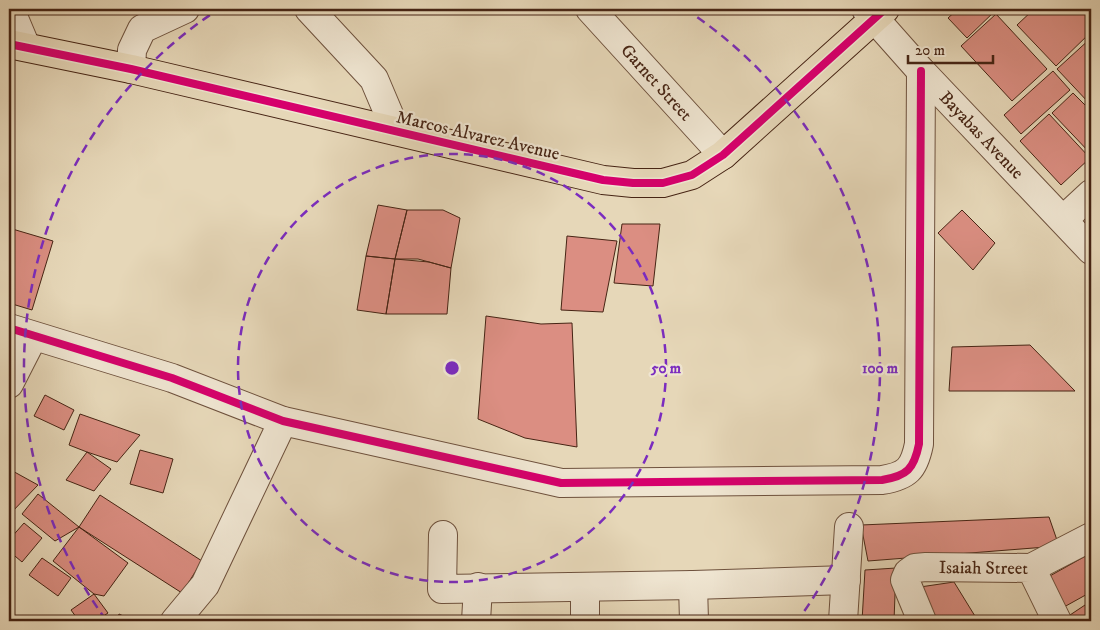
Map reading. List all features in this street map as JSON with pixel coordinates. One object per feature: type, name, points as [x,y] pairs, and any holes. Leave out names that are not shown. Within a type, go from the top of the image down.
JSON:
[{"type":"main road","name":"Marcos Alvarez Avenue","points":[[18,46],[131,69],[603,180],[663,183],[692,175],[723,155],[875,12]]},
{"type":"street","points":[[10,9],[18,46]]},
{"type":"street","points":[[131,69],[132,50],[142,29],[184,9]]},
{"type":"street","points":[[309,9],[374,79],[396,131]]},
{"type":"street","name":"Garnet Street","points":[[590,9],[723,155]]},
{"type":"street","name":"Bayabas Avenue","points":[[875,12],[921,71],[1091,250]]},
{"type":"street","points":[[9,384],[21,333],[172,378],[284,421],[561,482],[882,480],[898,478],[909,470],[916,459],[919,444],[921,71]]},
{"type":"street","points":[[1064,220],[1091,194]]},
{"type":"street","points":[[175,621],[205,585],[284,421]]},
{"type":"street","points":[[843,621],[849,527]]},
{"type":"street","points":[[443,535],[442,589],[693,585],[846,580]]},
{"type":"street","points":[[1031,568],[1091,537]]},
{"type":"street","name":"Isaiah Street","points":[[922,621],[905,580],[908,573],[915,568],[926,567],[1031,568],[1057,621]]},
{"type":"street","points":[[693,585],[694,621]]},
{"type":"street","points":[[585,586],[585,621]]},
{"type":"street","points":[[476,621],[478,587]]},
{"type":"building","points":[[958,9],[997,9],[967,38],[948,18]]},
{"type":"building","points":[[1034,9],[1081,9],[1091,19],[1091,32],[1056,66],[1017,25]]},
{"type":"building","points":[[996,14],[1047,69],[1012,101],[961,46]]},
{"type":"building","points":[[1091,38],[1091,101],[1089,103],[1057,69]]},
{"type":"building","points":[[1053,71],[1070,90],[1021,134],[1004,115]]},
{"type":"building","points":[[1073,93],[1091,111],[1091,154],[1052,113]]},
{"type":"building","points":[[1049,114],[1090,158],[1061,185],[1020,141]]},
{"type":"building","points":[[378,205],[407,210],[395,259],[366,256]]},
{"type":"building","points":[[407,210],[443,210],[460,218],[451,268],[418,259],[395,259]]},
{"type":"building","points":[[962,210],[995,243],[973,270],[938,233]]},
{"type":"building","points":[[622,224],[660,224],[653,286],[614,283]]},
{"type":"building","points":[[9,228],[53,241],[32,310],[9,303]]},
{"type":"building","points":[[567,236],[617,241],[603,312],[561,310]]},
{"type":"building","points":[[366,256],[395,259],[386,314],[357,310]]},
{"type":"building","points":[[395,259],[429,262],[451,268],[447,314],[386,314]]},
{"type":"building","points":[[486,316],[541,324],[572,323],[577,447],[525,438],[478,419]]},
{"type":"building","points":[[1030,345],[1075,391],[949,391],[952,347]]},
{"type":"building","points":[[45,395],[74,410],[64,430],[34,416]]},
{"type":"building","points":[[80,414],[140,435],[117,462],[87,452],[69,445]]},
{"type":"building","points":[[140,450],[173,459],[163,493],[130,484]]},
{"type":"building","points":[[87,452],[111,469],[94,491],[66,480]]},
{"type":"building","points":[[9,469],[38,485],[9,515]]},
{"type":"building","points":[[38,494],[79,527],[55,541],[22,514]]},
{"type":"building","points":[[100,495],[202,561],[182,593],[79,527]]},
{"type":"building","points":[[1049,517],[1059,546],[868,561],[861,525]]},
{"type":"building","points":[[24,523],[42,538],[22,562],[9,551],[9,540]]},
{"type":"building","points":[[79,527],[128,563],[104,596],[94,594],[53,561]]},
{"type":"building","points":[[1091,553],[1091,592],[1064,607],[1048,577]]},
{"type":"building","points":[[42,558],[71,578],[58,596],[29,575]]},
{"type":"building","points":[[896,568],[894,621],[862,621],[865,570]]},
{"type":"building","points":[[954,582],[978,621],[936,621],[920,587]]},
{"type":"building","points":[[94,594],[108,613],[96,621],[79,621],[71,610]]},
{"type":"building","points":[[1091,601],[1091,621],[1074,621],[1070,615]]},
{"type":"building","points":[[119,614],[134,621],[116,621]]},
{"type":"cycle path","points":[[9,44],[131,69],[603,180],[663,183],[692,175],[723,155],[885,9]]},
{"type":"cycle path","points":[[9,328],[172,378],[283,421],[561,483],[882,480],[891,478],[908,470],[915,460],[919,444],[921,71]]}]
